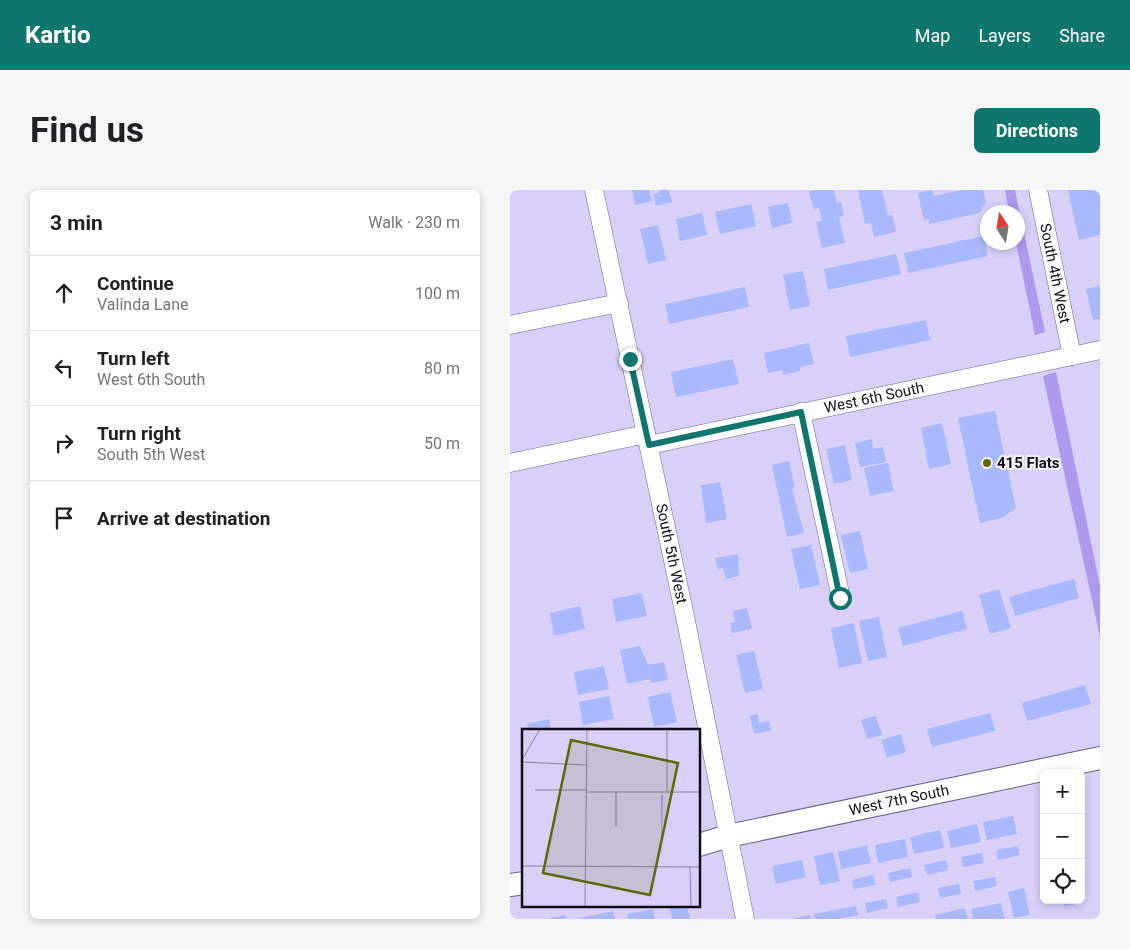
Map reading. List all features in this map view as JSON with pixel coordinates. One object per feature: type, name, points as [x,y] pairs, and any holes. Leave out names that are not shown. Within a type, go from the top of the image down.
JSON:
[{"type":"main road","name":"West 7th South","points":[[700,845],[728,836],[1100,758]]},
{"type":"street","name":"South 5th West","points":[[594,190],[725,810],[728,836],[745,919]]},
{"type":"street","name":"South 4th West","points":[[1038,190],[1072,356]]},
{"type":"street","points":[[510,325],[619,303]]},
{"type":"street","name":"West 6th South","points":[[510,463],[801,412],[1100,350]]},
{"type":"street","points":[[801,412],[840,598]]},
{"type":"shaded area","points":[[1005,190],[1015,190],[1018,205],[1008,205]]},
{"type":"shaded area","points":[[1025,237],[1045,332],[1035,335],[1017,250],[1025,250]]},
{"type":"shaded area","points":[[1056,372],[1100,586],[1100,637],[1043,376]]},
{"type":"building","points":[[632,190],[649,190],[652,201],[635,205]]},
{"type":"building","points":[[659,190],[669,190],[672,202],[656,206],[653,194],[659,193]]},
{"type":"building","points":[[834,190],[837,203],[841,202],[844,216],[839,217],[845,243],[822,248],[816,222],[822,221],[819,208],[814,209],[809,191]]},
{"type":"building","points":[[858,190],[882,190],[888,216],[892,215],[896,232],[874,237],[871,223],[865,224]]},
{"type":"building","points":[[932,190],[934,196],[961,190],[983,190],[986,202],[984,205],[980,205],[980,213],[929,224],[929,219],[924,220],[918,193]]},
{"type":"building","points":[[1068,190],[1100,190],[1100,235],[1079,240]]},
{"type":"building","points":[[788,203],[792,223],[772,228],[768,207]]},
{"type":"building","points":[[751,204],[756,226],[720,234],[715,212]]},
{"type":"building","points":[[702,213],[707,235],[680,241],[676,219]]},
{"type":"building","points":[[658,225],[666,260],[648,264],[640,229]]},
{"type":"building","points":[[980,237],[980,250],[987,250],[988,256],[908,273],[904,253]]},
{"type":"building","points":[[896,254],[901,274],[828,290],[824,269]]},
{"type":"building","points":[[803,271],[810,306],[790,310],[783,275]]},
{"type":"building","points":[[1100,286],[1100,319],[1093,320],[1086,289]]},
{"type":"building","points":[[745,287],[749,307],[669,324],[665,304]]},
{"type":"building","points":[[926,320],[930,340],[850,357],[846,336]]},
{"type":"building","points":[[809,343],[814,364],[800,367],[800,371],[783,375],[783,370],[768,373],[764,353]]},
{"type":"building","points":[[733,359],[739,384],[676,397],[671,372]]},
{"type":"building","name":"415 Flats","points":[[995,411],[1016,508],[1002,518],[980,523],[958,418]]},
{"type":"building","points":[[942,423],[951,464],[929,469],[921,428]]},
{"type":"building","points":[[872,439],[873,449],[883,447],[886,462],[860,467],[855,443]]},
{"type":"building","points":[[845,445],[852,480],[834,484],[826,449]]},
{"type":"building","points":[[789,461],[795,487],[792,488],[804,533],[787,537],[772,465]]},
{"type":"building","points":[[888,463],[894,491],[870,496],[864,468]]},
{"type":"building","points":[[720,482],[727,519],[706,523],[701,485]]},
{"type":"building","points":[[860,531],[868,569],[850,573],[841,535]]},
{"type":"building","points":[[811,545],[820,585],[800,589],[791,549]]},
{"type":"building","points":[[738,554],[739,576],[726,579],[723,568],[718,569],[715,558]]},
{"type":"building","points":[[1074,579],[1079,598],[1015,616],[1009,597]]},
{"type":"building","points":[[999,589],[1011,628],[990,634],[979,595]]},
{"type":"building","points":[[642,593],[647,616],[616,622],[612,599]]},
{"type":"building","points":[[580,606],[585,629],[554,636],[550,613]]},
{"type":"building","points":[[747,608],[752,629],[732,633],[730,623],[735,622],[733,611]]},
{"type":"building","points":[[962,611],[967,629],[903,646],[898,628]]},
{"type":"building","points":[[879,617],[887,657],[868,661],[859,621]]},
{"type":"building","points":[[854,623],[862,663],[839,668],[831,628]]},
{"type":"building","points":[[640,646],[648,665],[664,662],[668,680],[651,683],[650,679],[627,684],[620,650]]},
{"type":"building","points":[[754,651],[763,689],[745,693],[736,655]]},
{"type":"building","points":[[604,666],[609,689],[578,695],[574,672]]},
{"type":"building","points":[[1085,685],[1091,704],[1027,721],[1022,703]]},
{"type":"building","points":[[670,692],[677,722],[654,727],[648,697]]},
{"type":"building","points":[[609,696],[614,719],[583,725],[579,702]]},
{"type":"building","points":[[990,713],[995,731],[932,747],[927,729]]},
{"type":"building","points":[[758,714],[759,723],[769,721],[771,731],[754,734],[750,716]]},
{"type":"building","points":[[876,716],[882,735],[867,739],[861,720]]},
{"type":"building","points":[[549,719],[551,729],[528,729],[527,724]]},
{"type":"building","points":[[901,734],[906,752],[887,758],[881,740]]},
{"type":"building","points":[[1013,816],[1017,834],[987,840],[983,822]]},
{"type":"building","points":[[977,824],[981,842],[951,848],[947,831]]},
{"type":"building","points":[[940,830],[944,848],[914,854],[910,837]]},
{"type":"building","points":[[905,839],[908,857],[878,863],[875,845]]},
{"type":"building","points":[[867,845],[871,863],[841,869],[838,852]]},
{"type":"building","points":[[1018,846],[1020,855],[998,860],[996,850]]},
{"type":"building","points":[[833,852],[840,881],[820,885],[814,856]]},
{"type":"building","points":[[982,853],[984,863],[963,867],[961,857]]},
{"type":"building","points":[[802,860],[806,877],[776,884],[772,866]]},
{"type":"building","points":[[946,860],[948,870],[927,875],[924,865]]},
{"type":"building","points":[[910,868],[912,877],[890,882],[888,873]]},
{"type":"building","points":[[873,875],[875,885],[854,889],[852,880]]},
{"type":"building","points":[[995,877],[997,886],[975,891],[973,881]]},
{"type":"building","points":[[959,884],[961,894],[940,898],[938,888]]},
{"type":"building","points":[[1024,888],[1030,915],[1014,918],[1008,892]]},
{"type":"building","points":[[918,892],[920,902],[898,907],[896,897]]},
{"type":"building","points":[[886,899],[888,908],[867,913],[865,903]]},
{"type":"building","points":[[1001,903],[1005,919],[973,919],[971,909]]},
{"type":"building","points":[[669,906],[687,906],[690,919],[672,919]]},
{"type":"building","points":[[856,906],[858,915],[837,919],[815,919],[814,914]]},
{"type":"building","points":[[965,908],[968,919],[936,919],[935,915]]},
{"type":"building","points":[[653,909],[655,919],[629,919],[627,914]]},
{"type":"building","points":[[613,911],[615,919],[580,919],[580,918]]},
{"type":"building","points":[[565,915],[566,919],[550,919],[550,918]]},
{"type":"building","points":[[810,915],[811,919],[795,919],[795,918]]},
{"type":"place","name":"415 Flats","points":[[987,463]]},
{"type":"route","points":[[630,359],[649,445],[801,412],[840,598]]}]
